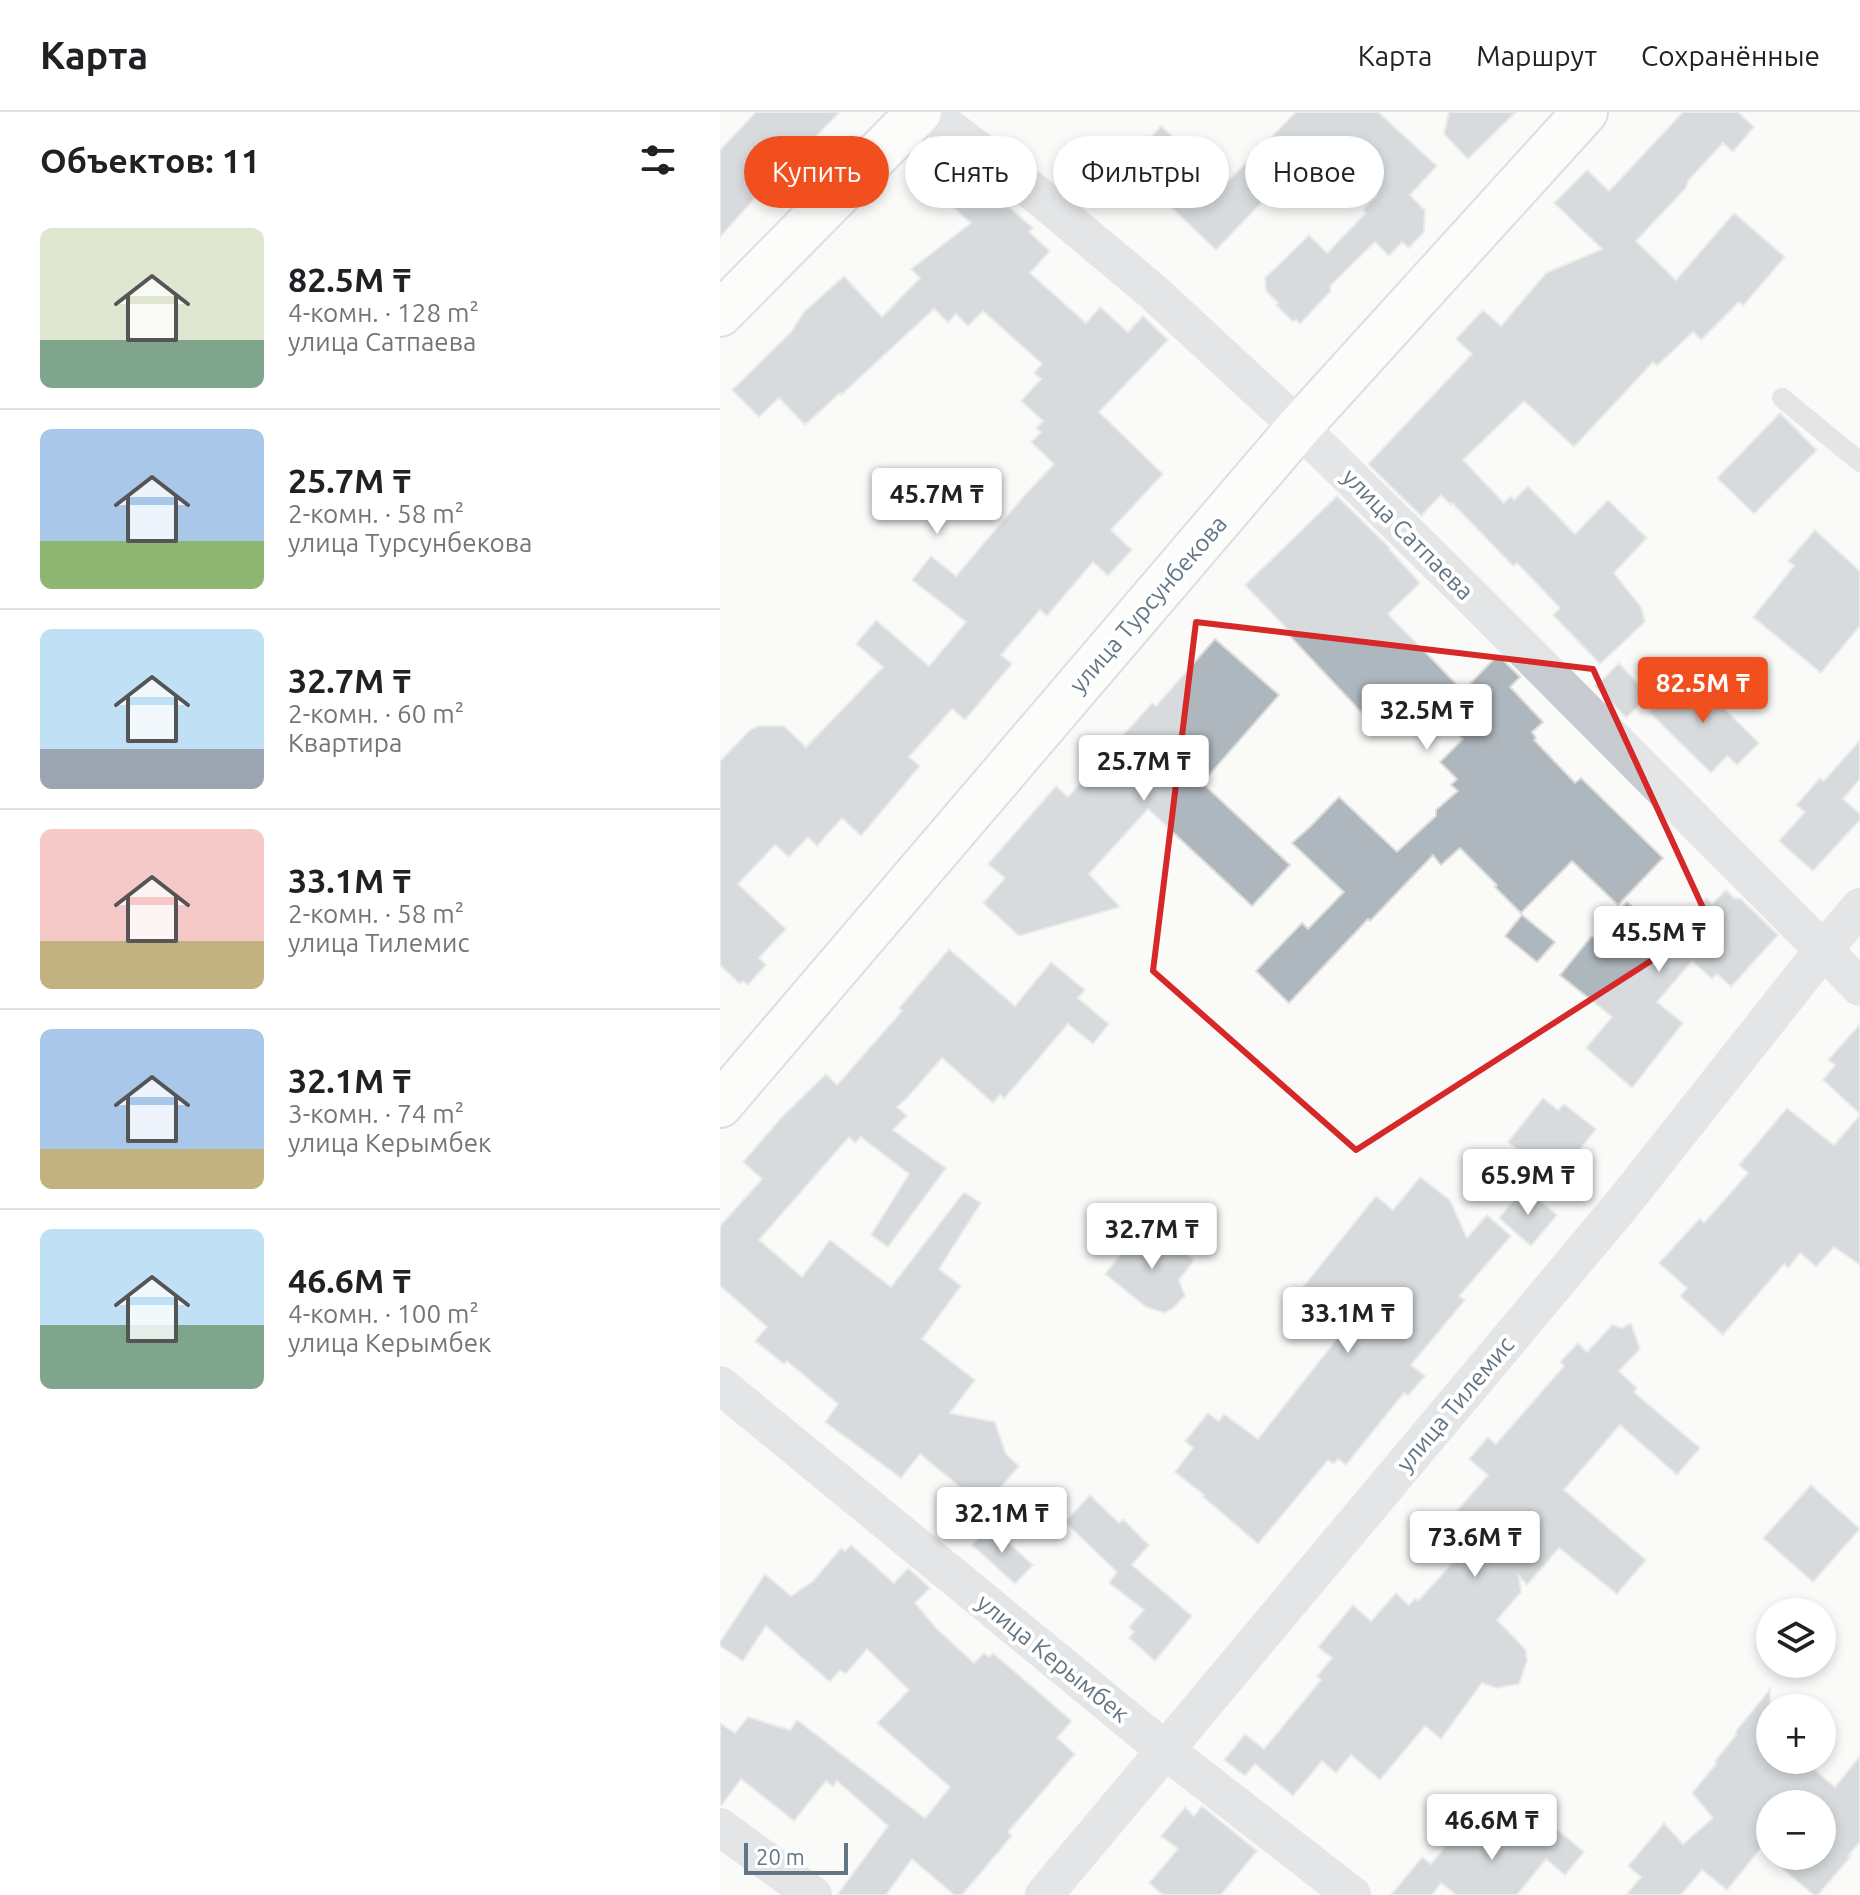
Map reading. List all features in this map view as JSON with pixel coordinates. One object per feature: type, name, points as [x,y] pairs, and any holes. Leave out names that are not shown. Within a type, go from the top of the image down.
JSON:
[{"type":"street","points":[[720,314],[919,112]]},
{"type":"street","name":"улица Сатпаева","points":[[928,112],[1036,194],[1153,292],[1299,427],[1860,987]]},
{"type":"street","name":"улица Турсунбекова","points":[[720,1105],[1299,427],[1585,112]]},
{"type":"street","name":"улица Тилемис","points":[[1044,1895],[1624,1202],[1860,907]]},
{"type":"street","name":"улица Керымбек","points":[[720,1385],[1165,1750],[1352,1895]]},
{"type":"street","points":[[720,1827],[813,1895]]},
{"type":"lane","points":[[1782,398],[1860,462]]},
{"type":"highlighted area","points":[[1196,622],[1593,669],[1710,923],[1356,1150],[1153,971]]},
{"type":"building","points":[[756,112],[840,112],[816,136],[744,136],[746,208],[720,237],[720,150]]},
{"type":"building","points":[[1296,112],[1378,112],[1437,166],[1410,195],[1425,210],[1424,232],[1409,248],[1402,242],[1389,256],[1375,242],[1330,286],[1331,291],[1300,324],[1296,320],[1293,322],[1276,305],[1278,303],[1266,291],[1265,278],[1309,235],[1327,253],[1366,213],[1365,208],[1384,208],[1384,136],[1272,136]]},
{"type":"building","points":[[1449,112],[1516,112],[1468,159],[1444,134]]},
{"type":"building","points":[[1683,112],[1738,112],[1754,127],[1733,152],[1723,143],[1636,241],[1676,280],[1734,213],[1785,257],[1743,306],[1739,302],[1701,340],[1693,332],[1657,366],[1653,362],[1574,447],[1524,401],[1463,460],[1504,503],[1511,496],[1514,500],[1528,486],[1575,534],[1608,500],[1647,538],[1614,573],[1641,607],[1645,622],[1600,664],[1553,615],[1560,608],[1517,563],[1513,566],[1452,503],[1441,495],[1421,516],[1368,464],[1472,354],[1456,339],[1483,310],[1501,326],[1546,273],[1602,249],[1554,203],[1587,170],[1609,191]]},
{"type":"building","points":[[1161,126],[1172,136],[1152,136]]},
{"type":"building","points":[[1245,164],[1245,208],[1256,208],[1216,250],[1172,208],[1229,208],[1229,180]]},
{"type":"building","points":[[954,208],[1010,208],[1033,228],[1029,232],[1050,251],[1030,273],[1086,323],[1100,307],[1128,332],[1143,316],[1168,340],[1099,412],[1163,474],[1111,530],[1132,550],[1108,576],[1093,562],[1047,616],[1040,610],[1001,655],[1012,664],[965,720],[952,709],[909,757],[920,766],[861,836],[842,818],[817,846],[808,837],[789,857],[775,845],[738,884],[786,929],[759,958],[766,965],[748,985],[743,981],[740,984],[720,965],[720,761],[751,729],[759,726],[784,726],[806,747],[883,667],[856,644],[876,620],[929,666],[966,622],[912,580],[931,556],[956,576],[1054,464],[1031,442],[1041,432],[1036,428],[1043,421],[1021,401],[1041,379],[1034,373],[1042,364],[983,311],[968,326],[956,314],[948,323],[934,309],[805,425],[779,398],[759,417],[732,390],[791,332],[804,312],[844,276],[882,317],[920,278],[911,269],[971,223]]},
{"type":"building","points":[[1780,413],[1817,450],[1754,514],[1717,478]]},
{"type":"building","points":[[1337,496],[1390,548],[1420,583],[1388,614],[1463,691],[1498,655],[1520,677],[1510,687],[1543,722],[1532,732],[1536,738],[1534,740],[1575,783],[1581,778],[1663,858],[1618,905],[1572,861],[1521,913],[1460,848],[1441,865],[1433,855],[1289,1003],[1256,971],[1302,923],[1308,929],[1344,892],[1292,843],[1339,797],[1397,852],[1458,791],[1451,785],[1457,779],[1440,762],[1463,739],[1417,694],[1382,734],[1245,585]]},
{"type":"building","points":[[1815,530],[1860,571],[1860,626],[1821,673],[1753,617],[1794,566],[1788,561]]},
{"type":"building","points":[[1215,639],[1279,695],[1202,783],[1290,865],[1252,906],[1148,809],[1089,874],[1120,907],[1019,936],[983,903],[1005,878],[988,864],[1056,786],[1068,797],[1152,703],[1156,706]]},
{"type":"building","points":[[1619,663],[1649,696],[1626,718],[1596,686]]},
{"type":"building","points":[[1688,673],[1759,743],[1737,765],[1727,756],[1711,773],[1649,712]]},
{"type":"building","points":[[1860,740],[1860,779],[1843,799],[1860,814],[1860,820],[1813,871],[1779,841],[1805,812],[1796,805],[1820,778],[1824,781]]},
{"type":"building","points":[[1726,890],[1734,898],[1741,899],[1778,935],[1731,987],[1717,974],[1712,979],[1692,961],[1657,1002],[1683,1023],[1632,1088],[1586,1048],[1612,1017],[1560,975],[1591,937],[1596,937],[1627,902],[1668,939],[1706,898],[1712,904]]},
{"type":"building","points":[[1522,915],[1555,942],[1537,962],[1505,936]]},
{"type":"building","points":[[949,949],[1015,1006],[1051,962],[1085,990],[1078,998],[1109,1024],[1093,1044],[1068,1024],[1004,1099],[1000,1095],[993,1103],[942,1058],[897,1107],[907,1116],[893,1130],[946,1168],[888,1247],[871,1235],[909,1174],[861,1137],[855,1143],[849,1137],[759,1240],[802,1277],[830,1240],[891,1287],[964,1192],[981,1203],[939,1269],[961,1286],[922,1339],[975,1380],[950,1413],[995,1422],[1006,1454],[1019,1466],[984,1507],[920,1454],[901,1478],[825,1422],[838,1404],[787,1361],[784,1364],[755,1341],[767,1327],[720,1286],[720,1226],[762,1179],[743,1162],[782,1117],[826,1074],[837,1085],[902,1011],[899,1008]]},
{"type":"building","points":[[1860,1024],[1860,1114],[1823,1080],[1835,1065],[1828,1060]]},
{"type":"building","points":[[1543,1098],[1558,1110],[1564,1104],[1596,1129],[1556,1180],[1508,1142]]},
{"type":"building","points":[[1787,1108],[1834,1145],[1860,1115],[1860,1265],[1834,1247],[1816,1267],[1800,1253],[1788,1268],[1784,1264],[1723,1335],[1680,1296],[1687,1288],[1659,1263],[1700,1218],[1704,1223],[1748,1173],[1739,1165]]},
{"type":"building","points":[[1420,1177],[1450,1200],[1467,1238],[1487,1215],[1511,1236],[1459,1296],[1465,1300],[1411,1365],[1425,1376],[1408,1396],[1404,1393],[1346,1465],[1338,1459],[1334,1464],[1328,1460],[1258,1544],[1175,1472],[1193,1448],[1185,1441],[1208,1413],[1219,1421],[1224,1414],[1258,1439],[1340,1335],[1295,1297],[1376,1196],[1393,1210]]},
{"type":"building","points":[[1524,1188],[1557,1215],[1531,1246],[1499,1218]]},
{"type":"building","points":[[1143,1227],[1154,1236],[1158,1231],[1194,1260],[1179,1280],[1185,1296],[1164,1313],[1146,1307],[1105,1274]]},
{"type":"building","points":[[1631,1323],[1640,1349],[1619,1371],[1637,1388],[1634,1392],[1700,1448],[1677,1475],[1620,1425],[1564,1490],[1646,1560],[1617,1594],[1559,1548],[1527,1585],[1519,1576],[1521,1592],[1497,1620],[1526,1650],[1527,1661],[1519,1684],[1496,1688],[1482,1683],[1441,1739],[1425,1726],[1380,1780],[1351,1755],[1336,1773],[1322,1761],[1293,1796],[1255,1764],[1245,1776],[1224,1760],[1245,1734],[1264,1749],[1321,1680],[1317,1676],[1332,1658],[1318,1647],[1353,1605],[1371,1621],[1396,1593],[1409,1605],[1415,1598],[1418,1601],[1454,1561],[1431,1541],[1488,1475],[1469,1459],[1488,1437],[1496,1444],[1564,1366],[1560,1362],[1578,1343],[1587,1352],[1612,1325],[1622,1328]]},
{"type":"building","points":[[1811,1485],[1860,1529],[1813,1582],[1763,1538]]},
{"type":"building","points":[[1090,1495],[1119,1523],[1123,1519],[1149,1545],[1132,1565],[1192,1616],[1155,1661],[1129,1638],[1134,1632],[1129,1627],[1144,1610],[1109,1583],[1117,1572],[1065,1522]]},
{"type":"building","points":[[990,1526],[1033,1565],[1015,1584],[972,1545]]},
{"type":"building","points":[[851,1545],[894,1583],[908,1568],[930,1588],[915,1603],[936,1628],[974,1663],[984,1653],[989,1657],[993,1653],[1072,1721],[1057,1738],[1075,1754],[1008,1832],[1012,1836],[962,1895],[954,1895],[912,1859],[886,1895],[837,1895],[888,1826],[837,1781],[833,1787],[826,1781],[794,1821],[741,1779],[720,1805],[720,1723],[735,1733],[748,1717],[790,1730],[797,1720],[925,1818],[950,1787],[877,1723],[909,1690],[867,1649],[846,1674],[840,1670],[830,1682],[766,1626],[743,1661],[720,1646],[765,1574],[791,1596],[813,1581],[841,1548],[845,1551]]},
{"type":"building","points":[[1756,1706],[1756,1774],[1820,1774],[1835,1787],[1860,1756],[1860,1842],[1848,1856],[1851,1856],[1818,1895],[1814,1895],[1784,1870],[1836,1870],[1836,1790],[1756,1790],[1756,1854],[1727,1890],[1702,1870],[1681,1895],[1626,1895],[1641,1877],[1628,1866],[1664,1823],[1683,1844],[1713,1818],[1692,1793],[1716,1764],[1715,1761]]},
{"type":"building","points":[[1202,1806],[1257,1851],[1221,1895],[1163,1895],[1149,1883],[1178,1849],[1161,1836],[1185,1807],[1194,1816]]},
{"type":"building","points":[[1528,1810],[1584,1852],[1565,1875],[1546,1859],[1517,1895],[1456,1895],[1441,1883],[1432,1895],[1391,1895],[1422,1857],[1431,1864],[1462,1826],[1496,1850]]}]
